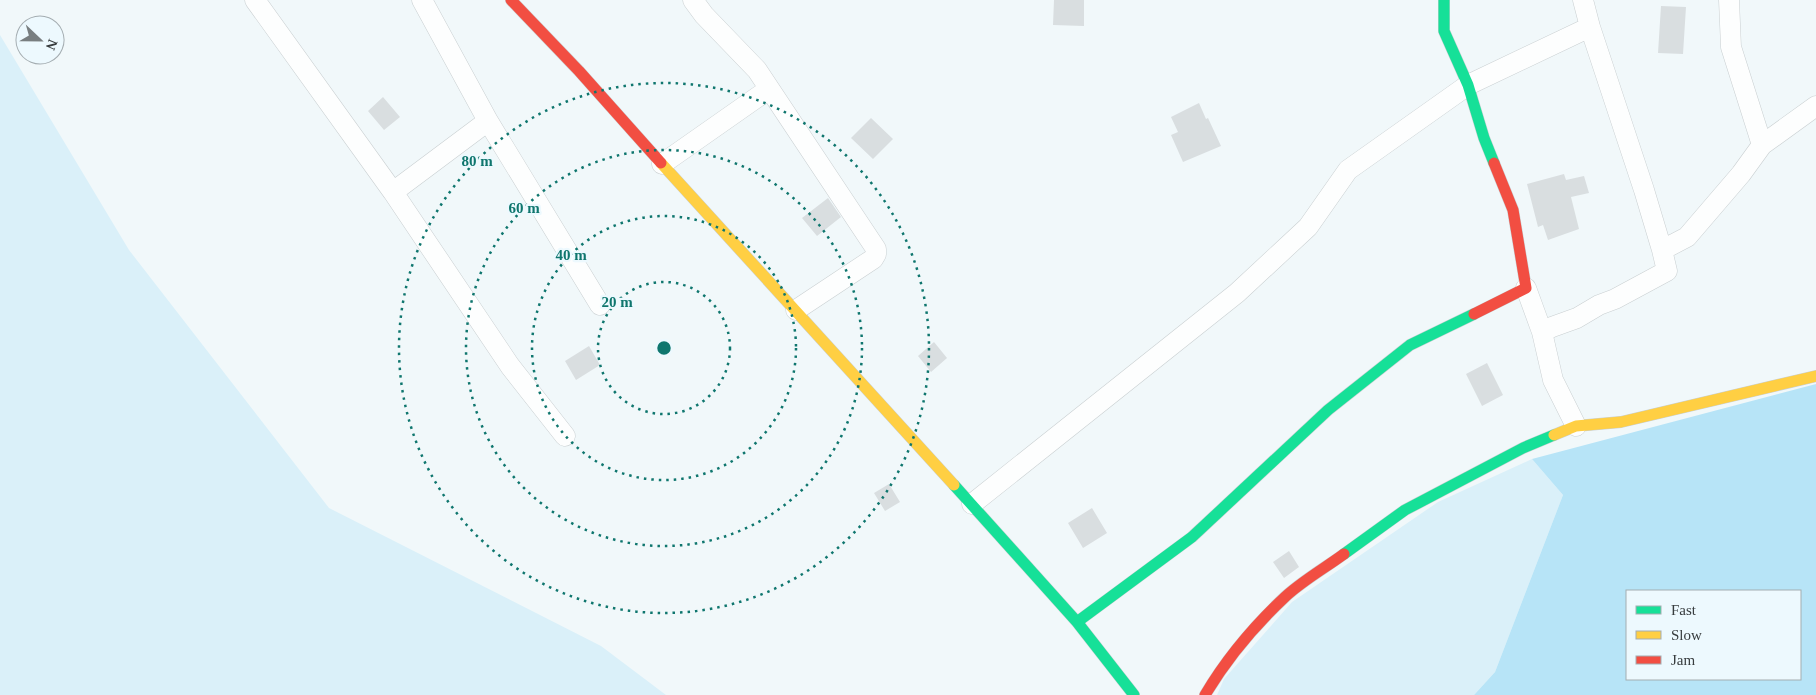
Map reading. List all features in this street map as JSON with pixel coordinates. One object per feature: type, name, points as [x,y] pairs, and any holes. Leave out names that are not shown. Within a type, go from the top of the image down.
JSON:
[{"type":"street","points":[[255,0],[393,192],[510,366],[565,436]]},
{"type":"street","points":[[422,0],[488,121],[600,305]]},
{"type":"street","points":[[511,0],[579,70],[662,164],[972,504],[1077,622],[1134,695]]},
{"type":"street","points":[[693,0],[704,15],[757,70],[876,250],[874,258],[796,310]]},
{"type":"street","points":[[1444,0],[1444,31],[1468,85],[1484,138],[1512,210],[1526,288],[1542,332],[1553,380],[1576,426]]},
{"type":"street","points":[[1542,332],[1577,318],[1667,271],[1644,190],[1590,27],[1583,0]]},
{"type":"street","points":[[1729,0],[1731,47],[1762,145]]},
{"type":"street","points":[[972,504],[1237,293],[1308,227],[1348,170],[1468,85],[1590,27]]},
{"type":"street","points":[[662,164],[769,89]]},
{"type":"street","points":[[1662,250],[1686,238],[1741,174],[1762,145],[1816,106]]},
{"type":"street","points":[[393,192],[488,121]]},
{"type":"street","points":[[1077,622],[1192,537],[1328,410],[1410,345],[1526,288]]},
{"type":"street","points":[[1205,695],[1218,673],[1244,639],[1286,596],[1405,510],[1462,479],[1523,448],[1576,426],[1621,422],[1816,376]]},
{"type":"shaded area","points":[[0,35],[15,60],[15,65],[18,65],[129,250],[329,508],[601,646],[666,695],[0,695]]},
{"type":"shaded area","points":[[1816,384],[1816,695],[1474,695],[1495,672],[1563,495],[1532,459]]},
{"type":"shaded area","points":[[1532,459],[1563,495],[1495,672],[1474,695],[1217,695],[1224,679],[1292,602],[1438,502]]},
{"type":"building","points":[[1054,0],[1084,0],[1084,26],[1053,25]]},
{"type":"building","points":[[1661,6],[1686,7],[1683,54],[1658,53]]},
{"type":"building","points":[[383,97],[400,117],[384,130],[368,111]]},
{"type":"building","points":[[1199,103],[1221,146],[1183,162],[1171,135],[1178,132],[1171,117]]},
{"type":"building","points":[[871,118],[893,139],[873,159],[851,138]]},
{"type":"building","points":[[1564,174],[1566,180],[1584,176],[1589,193],[1571,197],[1579,229],[1548,240],[1543,225],[1538,227],[1527,184]]},
{"type":"building","points":[[828,198],[841,217],[817,236],[802,218]]},
{"type":"building","points":[[934,342],[947,358],[931,372],[918,356]]},
{"type":"building","points":[[589,346],[600,365],[576,380],[565,361]]},
{"type":"building","points":[[1487,363],[1503,395],[1482,406],[1466,374]]},
{"type":"building","points":[[889,484],[900,502],[885,511],[874,493]]},
{"type":"building","points":[[1092,508],[1107,533],[1083,548],[1068,523]]},
{"type":"building","points":[[1289,551],[1299,567],[1284,578],[1273,562]]},
{"type":"traffic: fast","points":[[1444,0],[1444,31],[1468,85],[1484,138],[1494,163]]},
{"type":"traffic: fast","points":[[1077,622],[1192,537],[1328,410],[1410,345],[1474,314]]},
{"type":"traffic: fast","points":[[1344,554],[1405,510],[1523,448],[1554,435]]},
{"type":"traffic: fast","points":[[954,485],[1077,622],[1134,695]]},
{"type":"traffic: slow","points":[[661,163],[954,485]]},
{"type":"traffic: slow","points":[[1554,435],[1576,426],[1621,422],[1816,376]]},
{"type":"traffic: jam","points":[[511,0],[579,71],[661,163]]},
{"type":"traffic: jam","points":[[1474,314],[1526,288],[1513,210],[1494,163]]},
{"type":"traffic: jam","points":[[1205,695],[1232,655],[1274,608],[1299,586],[1344,554]]}]
